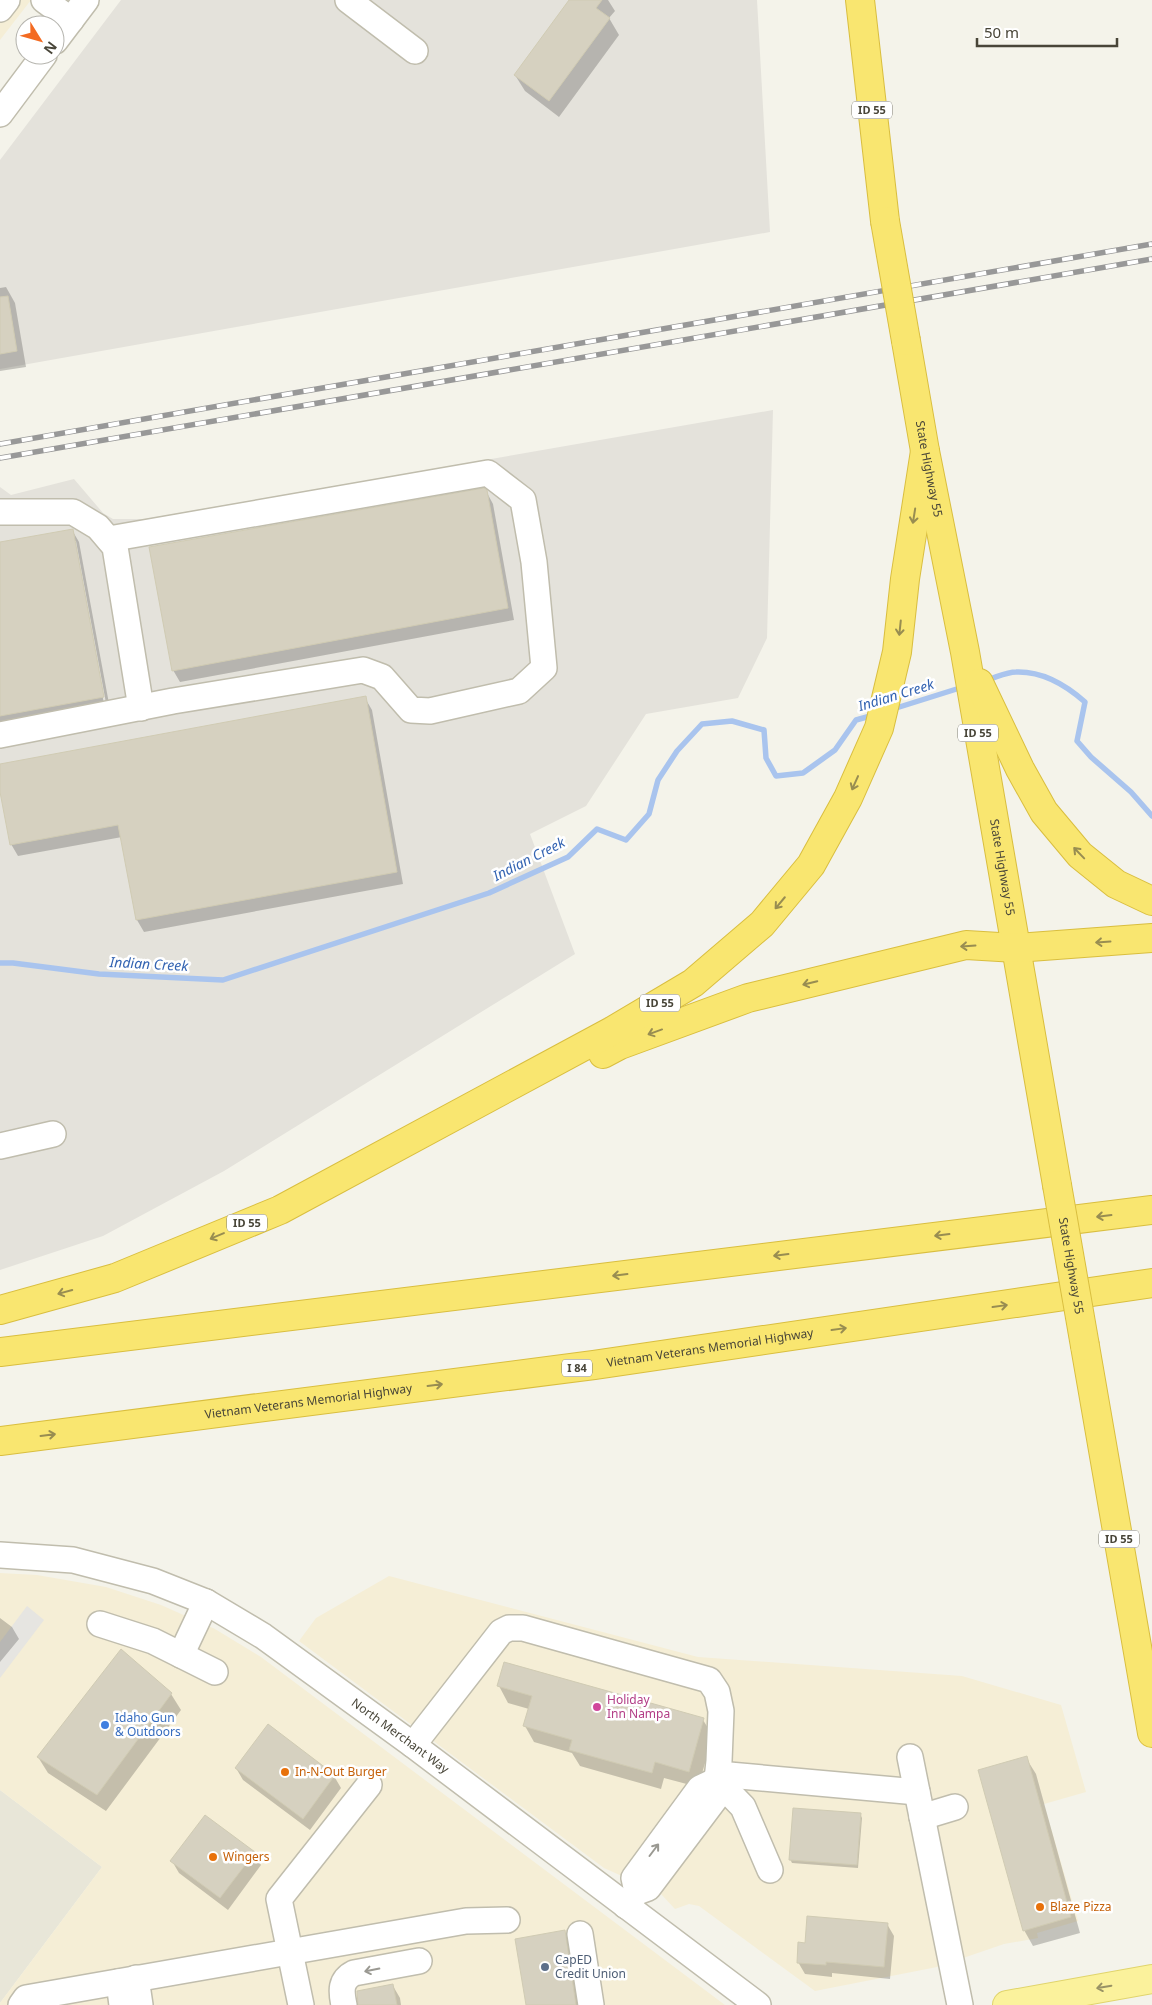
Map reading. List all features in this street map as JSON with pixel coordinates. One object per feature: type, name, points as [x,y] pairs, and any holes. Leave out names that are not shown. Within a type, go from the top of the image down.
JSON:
[{"type":"highway","name":"State Highway 55","points":[[860,0],[885,221],[925,451],[964,652],[1152,1732]]},
{"type":"highway","name":"ID 55","points":[[0,1310],[115,1278],[280,1210],[612,1031],[693,983],[762,924],[811,865],[848,798],[879,728],[897,652],[925,451]]},
{"type":"highway","points":[[964,652],[1020,769],[1044,812],[1080,855],[1116,884],[1152,901]]},
{"type":"highway","points":[[280,1210],[620,1046],[748,998],[966,945],[1016,948],[1152,938]]},
{"type":"highway","points":[[0,1352],[1152,1210]]},
{"type":"highway","name":"Vietnam Veterans Memorial Highway","points":[[0,1441],[594,1365],[1152,1283]]},
{"type":"main road","points":[[1007,2005],[1152,1979]]},
{"type":"street","points":[[0,9],[7,0]]},
{"type":"street","points":[[44,0],[71,20]]},
{"type":"street","points":[[65,28],[86,0]]},
{"type":"street","points":[[348,0],[415,51]]},
{"type":"street","points":[[0,114],[37,65]]},
{"type":"street","points":[[0,735],[141,708],[364,670],[382,677],[411,710],[430,711],[519,692],[544,668],[534,562],[523,500],[505,484],[488,473],[109,539]]},
{"type":"street","points":[[0,512],[73,512],[98,527],[115,547],[141,708]]},
{"type":"street","points":[[0,1146],[53,1134]]},
{"type":"street","name":"North Merchant Way","points":[[0,1555],[72,1560],[153,1581],[206,1602],[263,1636],[413,1746],[632,1899],[758,2005]]},
{"type":"street","points":[[181,1655],[206,1602]]},
{"type":"street","points":[[100,1624],[153,1641],[215,1672]]},
{"type":"street","points":[[413,1746],[501,1632],[509,1628],[515,1627],[709,1680],[717,1692],[721,1711],[715,1799],[648,1888],[632,1899]]},
{"type":"street","points":[[910,1757],[960,2005]]},
{"type":"street","points":[[717,1777],[917,1792]]},
{"type":"street","points":[[717,1777],[744,1807],[770,1870]]},
{"type":"street","points":[[301,2005],[279,1900],[369,1785]]},
{"type":"street","points":[[922,1817],[955,1807]]},
{"type":"street","points":[[21,2005],[26,1998],[125,1988],[291,1950],[466,1921],[507,1920]]},
{"type":"street","points":[[580,1934],[591,2005]]},
{"type":"street","points":[[344,2005],[342,1988],[348,1976],[354,1973],[420,1961]]},
{"type":"street","points":[[125,1988],[140,2005]]},
{"type":"shaded area","points":[[0,0],[31,0],[19,15],[15,15],[15,21],[0,40]]},
{"type":"shaded area","points":[[121,0],[757,0],[770,232],[0,369],[0,160]]},
{"type":"shaded area","points":[[773,410],[767,638],[738,698],[646,714],[586,806],[530,834],[575,954],[224,1171],[103,1236],[0,1270],[0,487],[11,495],[74,479],[103,513],[113,519],[145,519]]},
{"type":"shaded area","points":[[0,1573],[37,1575],[106,1587],[161,1605],[215,1629],[261,1657],[725,2005],[0,2005],[102,1867],[0,1790]]},
{"type":"shaded area","points":[[389,1576],[698,1657],[962,1676],[1061,1705],[1086,1792],[1044,1804],[1078,1921],[1037,1933],[1038,1938],[1004,1944],[937,1967],[815,1991],[699,1906],[689,1904],[675,1909],[660,1893],[604,1868],[299,1641],[316,1618]]},
{"type":"shaded area","points":[[27,1606],[44,1620],[0,1678],[0,1642]]},
{"type":"shaded area","points":[[0,1790],[102,1867],[0,2003]]},
{"type":"building","points":[[569,0],[602,0],[596,8],[610,18],[549,101],[514,75]]},
{"type":"building","points":[[8,296],[17,351],[0,354],[0,297]]},
{"type":"building","points":[[484,488],[487,490],[508,608],[172,671],[149,547]]},
{"type":"building","points":[[73,529],[104,697],[0,716],[0,542]]},
{"type":"building","points":[[366,696],[397,872],[136,920],[118,825],[10,845],[0,792],[0,764]]},
{"type":"building","name":"Idaho Gun & Outdoors","points":[[121,1649],[172,1693],[97,1795],[37,1757]]},
{"type":"building","name":"Holiday Inn Nampa","points":[[504,1662],[704,1718],[689,1772],[655,1762],[652,1773],[569,1750],[572,1740],[523,1726],[532,1696],[497,1686]]},
{"type":"building","name":"In-N-Out Burger","points":[[268,1724],[335,1775],[303,1819],[235,1768]]},
{"type":"building","points":[[1027,1756],[1071,1917],[1023,1931],[978,1770]]},
{"type":"building","points":[[793,1808],[861,1813],[857,1865],[789,1860]]},
{"type":"building","name":"Wingers","points":[[205,1815],[255,1852],[220,1898],[170,1861]]},
{"type":"building","points":[[807,1916],[888,1923],[884,1967],[826,1962],[826,1965],[797,1963],[798,1942],[805,1943]]},
{"type":"building","name":"CapED Credit Union","points":[[565,1930],[576,2005],[526,2005],[515,1939]]},
{"type":"building","points":[[393,1984],[397,2005],[358,2005],[357,1991]]},
{"type":"waterway","name":"Indian Creek","points":[[986,680],[1008,673],[1026,672],[1054,681],[1078,696],[1085,702],[1077,741],[1091,757],[1131,792],[1152,816]]},
{"type":"waterway","name":"Indian Creek","points":[[893,709],[963,687]]},
{"type":"waterway","name":"Indian Creek","points":[[0,963],[99,974],[223,980],[489,893],[568,857],[597,829],[626,840],[649,814],[658,780],[677,751],[702,724],[732,721],[764,730],[766,758],[776,776],[803,773],[835,750],[856,720],[874,715]]},
{"type":"railway","points":[[0,444],[1152,244]]},
{"type":"railway","points":[[0,458],[1152,259]]},
{"type":"place","name":"Holiday Inn Nampa","points":[[597,1707]]},
{"type":"place","name":"Idaho Gun & Outdoors","points":[[105,1725]]},
{"type":"place","name":"In-N-Out Burger","points":[[285,1772]]},
{"type":"place","name":"Wingers","points":[[213,1857]]},
{"type":"place","name":"Blaze Pizza","points":[[1040,1907]]},
{"type":"place","name":"CapED Credit Union","points":[[545,1967]]}]
